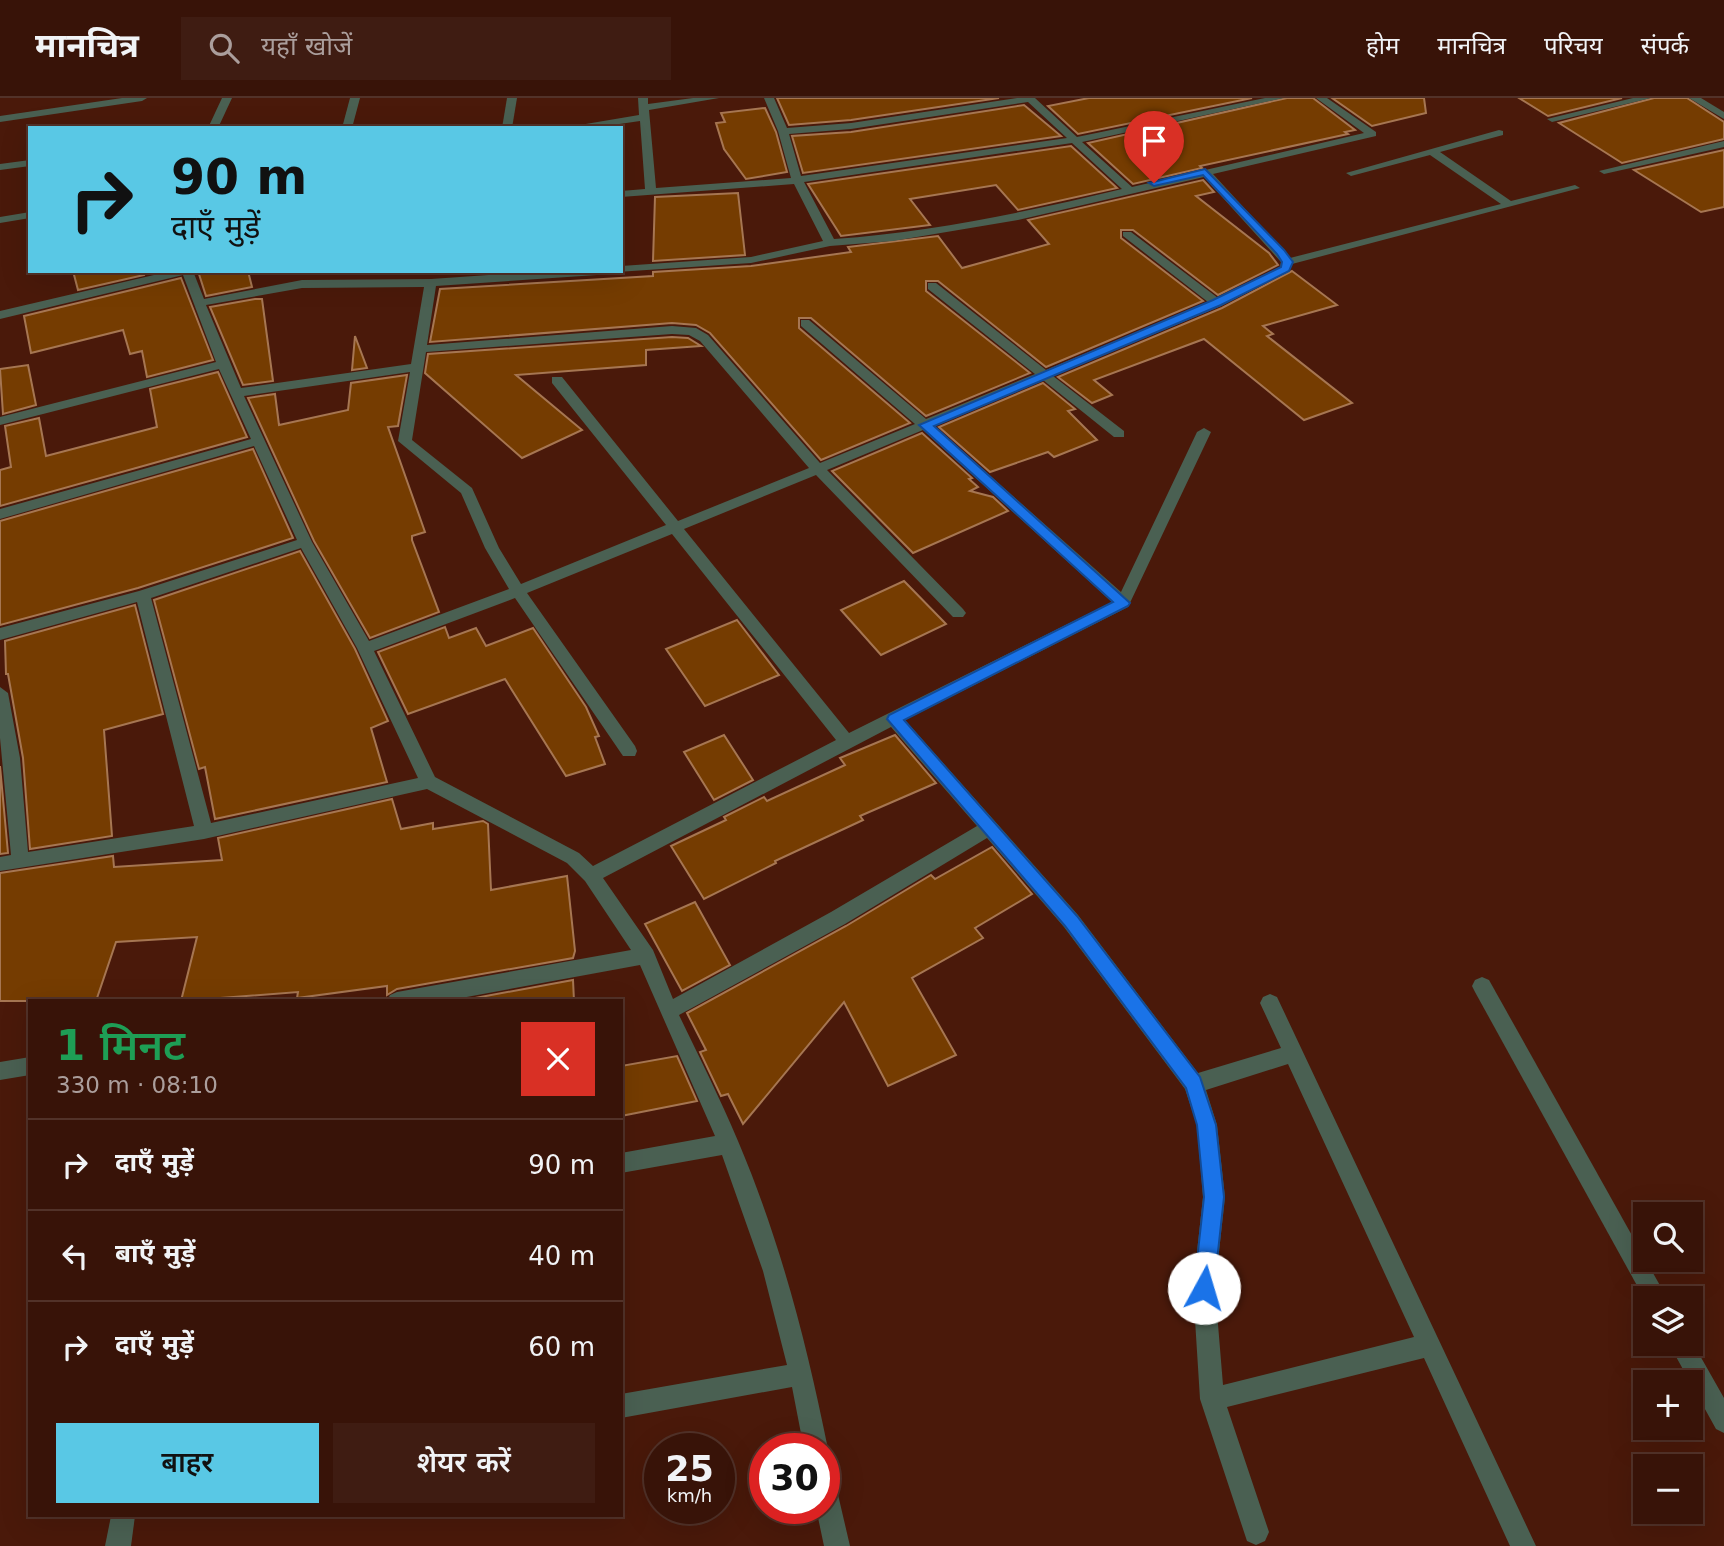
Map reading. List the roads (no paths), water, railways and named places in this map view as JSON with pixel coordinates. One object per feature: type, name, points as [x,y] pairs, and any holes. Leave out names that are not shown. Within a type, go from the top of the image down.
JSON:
[{"type":"street","points":[[0,119],[142,98]]},
{"type":"street","points":[[214,126],[227,98]]},
{"type":"street","points":[[348,126],[355,98]]},
{"type":"street","points":[[508,126],[512,98]]},
{"type":"street","points":[[575,126],[643,108],[714,98]]},
{"type":"street","points":[[769,98],[783,131],[797,180],[830,243]]},
{"type":"street","points":[[783,131],[851,126],[1050,98]]},
{"type":"street","points":[[623,194],[797,180],[1075,140],[1279,98]]},
{"type":"street","points":[[623,270],[751,260],[830,243],[893,238],[1018,217],[1128,189],[1372,134],[1321,98]]},
{"type":"street","points":[[1585,98],[1601,108]]},
{"type":"street","points":[[1552,120],[1646,98]]},
{"type":"street","points":[[1694,98],[1724,116]]},
{"type":"street","points":[[1031,99],[1128,189]]},
{"type":"street","points":[[643,108],[650,191]]},
{"type":"street","points":[[1351,173],[1499,133]]},
{"type":"street","points":[[1604,172],[1724,145]]},
{"type":"street","points":[[1430,151],[1510,205]]},
{"type":"street","points":[[0,167],[28,163]]},
{"type":"street","points":[[1205,172],[1287,262]]},
{"type":"street","points":[[1287,262],[1575,188]]},
{"type":"street","points":[[0,220],[28,215]]},
{"type":"street","points":[[1127,234],[1217,303]]},
{"type":"street","points":[[365,648],[517,591],[1217,303],[1277,275],[1286,269],[1287,262]]},
{"type":"street","points":[[0,315],[178,273]]},
{"type":"street","points":[[188,273],[223,364],[305,542],[365,648],[429,782],[573,858],[591,876],[646,956],[668,1012],[729,1144],[774,1271],[814,1433]]},
{"type":"street","points":[[200,303],[304,277],[431,283],[569,273]]},
{"type":"street","points":[[431,283],[405,441],[467,491],[492,548],[517,591],[629,751]]},
{"type":"street","points":[[932,286],[1119,434]]},
{"type":"street","points":[[805,323],[925,425],[1123,603]]},
{"type":"street","points":[[420,349],[634,332],[692,331],[704,338],[818,469],[958,613]]},
{"type":"street","points":[[0,421],[223,364]]},
{"type":"street","points":[[236,393],[417,367]]},
{"type":"street","points":[[557,380],[847,742]]},
{"type":"street","points":[[591,876],[847,742],[1123,603],[1204,432]]},
{"type":"street","points":[[0,514],[258,441]]},
{"type":"street","points":[[0,634],[144,595],[305,542]]},
{"type":"street","points":[[144,595],[204,832]]},
{"type":"street","points":[[0,693],[12,758],[20,860]]},
{"type":"street","points":[[894,719],[1071,921],[1194,1084],[1207,1125],[1214,1197],[1204,1288],[1212,1399],[1256,1532]]},
{"type":"street","points":[[0,863],[204,832],[429,782]]},
{"type":"street","points":[[668,1012],[838,918],[989,828]]},
{"type":"street","points":[[408,999],[646,956]]},
{"type":"street","points":[[1482,986],[1649,1286]]},
{"type":"street","points":[[1270,1003],[1523,1546]]},
{"type":"street","points":[[1194,1084],[1294,1053]]},
{"type":"street","points":[[0,1071],[28,1066]]},
{"type":"street","points":[[623,1163],[729,1144]]},
{"type":"street","points":[[1212,1399],[1429,1345]]},
{"type":"street","points":[[1688,1356],[1724,1421]]},
{"type":"street","points":[[623,1406],[801,1374]]},
{"type":"street","points":[[118,1546],[123,1517]]},
{"type":"street","points":[[832,1524],[837,1546]]}]
